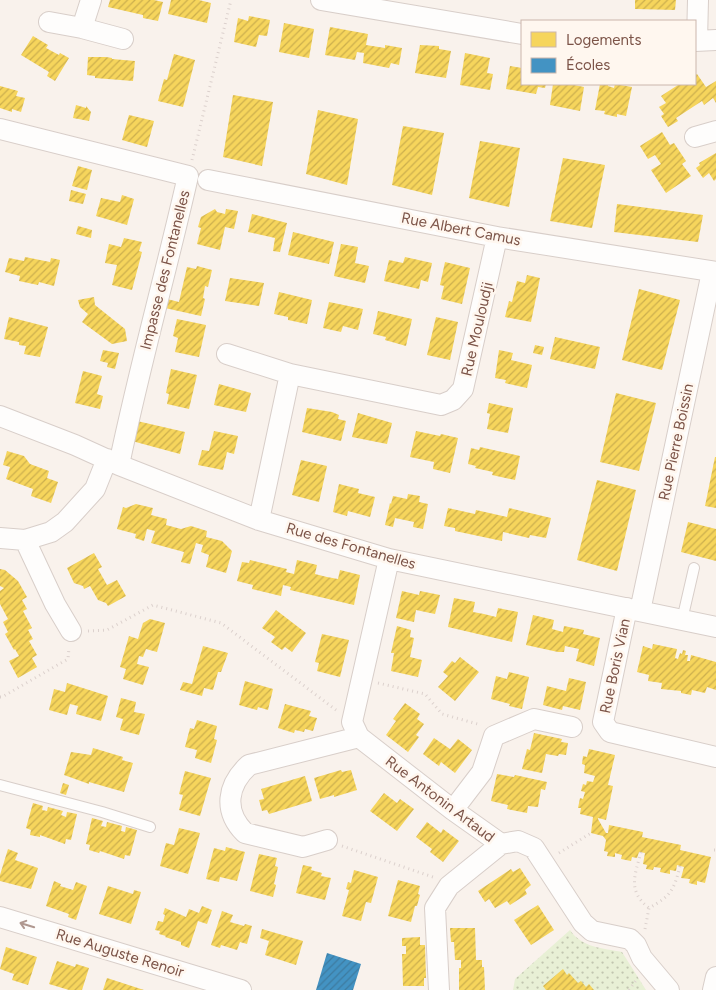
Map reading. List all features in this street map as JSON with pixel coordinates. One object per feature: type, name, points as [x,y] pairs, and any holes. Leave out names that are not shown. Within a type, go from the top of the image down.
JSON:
[{"type":"street","points":[[82,28],[91,0]]},
{"type":"street","points":[[321,0],[521,34]]},
{"type":"street","points":[[698,0],[703,40]]},
{"type":"street","points":[[49,22],[82,28],[123,39]]},
{"type":"street","name":"Impasse des Fontanelles","points":[[0,129],[188,176],[167,271],[113,462],[94,489],[65,522],[51,532],[25,540]]},
{"type":"street","points":[[695,138],[716,131]]},
{"type":"street","name":"Rue Albert Camus","points":[[208,180],[498,237],[714,272]]},
{"type":"street","name":"Rue Mouloudji","points":[[227,354],[290,374],[441,405],[453,400],[463,389],[498,237]]},
{"type":"street","name":"Rue Pierre Boissin","points":[[634,610],[714,272]]},
{"type":"street","points":[[258,520],[290,374]]},
{"type":"street","name":"Rue des Fontanelles","points":[[0,416],[258,520],[389,559],[716,627]]},
{"type":"street","points":[[0,538],[25,540],[55,604],[71,631]]},
{"type":"street","points":[[327,840],[303,848],[245,833],[238,826],[231,808],[232,785],[238,775],[248,765],[356,729],[362,680],[389,559]]},
{"type":"street","name":"Rue Boris Vian","points":[[634,610],[603,722],[610,732],[716,757]]},
{"type":"street","points":[[453,810],[482,772],[494,736],[534,719],[572,727]]},
{"type":"street","name":"Rue Antonin Artaud","points":[[356,729],[453,810],[501,844],[518,841],[534,848],[583,923],[592,931],[630,939],[636,945]]},
{"type":"street","points":[[439,990],[436,908],[449,886],[501,844]]},
{"type":"street","name":"Rue Auguste Renoir","points":[[0,917],[241,990]]},
{"type":"street","points":[[636,945],[642,958],[669,990]]},
{"type":"street","points":[[713,990],[716,977]]},
{"type":"lane","points":[[682,620],[694,568]]},
{"type":"lane","points":[[0,785],[102,812],[150,827]]},
{"type":"path","points":[[188,176],[231,0]]},
{"type":"path","points":[[0,697],[2,698],[68,659],[71,631],[108,630],[152,605],[221,623],[356,729]]},
{"type":"path","points":[[362,680],[426,694],[442,714],[487,727],[494,736]]},
{"type":"path","points":[[544,863],[591,833]]},
{"type":"path","points":[[327,840],[438,879],[449,886]]},
{"type":"path","points":[[641,852],[634,877],[634,887],[638,897],[649,908]]},
{"type":"path","points":[[636,945],[644,931],[649,908],[664,900],[674,887],[680,866]]},
{"type":"green space","points":[[570,930],[587,944],[622,952],[646,990],[513,990],[515,979]]},
{"type":"building: Logements","points":[[110,0],[154,0],[163,2],[158,21],[143,18],[143,15],[108,7]]},
{"type":"building: Logements","points":[[171,0],[199,0],[211,3],[207,23],[168,14]]},
{"type":"building: Logements","points":[[635,0],[676,0],[675,10],[635,9]]},
{"type":"building: Logements","points":[[249,16],[270,20],[267,36],[259,35],[256,47],[234,42],[238,18],[248,21]]},
{"type":"building: Logements","points":[[284,23],[314,29],[309,58],[279,52]]},
{"type":"building: Logements","points":[[330,27],[368,34],[366,45],[385,48],[385,45],[402,48],[399,65],[391,63],[389,68],[363,63],[364,53],[357,52],[355,60],[325,55]]},
{"type":"building: Logements","points":[[33,36],[48,45],[46,48],[69,58],[55,81],[47,76],[49,72],[21,55]]},
{"type":"building: Logements","points":[[420,45],[439,46],[439,49],[451,51],[446,78],[415,73]]},
{"type":"building: Logements","points":[[465,53],[490,58],[487,73],[493,74],[490,90],[460,85]]},
{"type":"building: Logements","points":[[174,54],[195,60],[183,107],[158,101],[164,79],[167,80]]},
{"type":"building: Logements","points":[[88,57],[106,57],[135,61],[133,81],[95,78],[95,76],[87,75]]},
{"type":"building: Logements","points":[[510,66],[521,68],[521,85],[546,85],[545,88],[538,87],[536,94],[506,89]]},
{"type":"building: Logements","points":[[696,74],[706,87],[716,81],[716,103],[713,98],[704,105],[702,101],[676,118],[678,121],[668,127],[661,116],[664,114],[659,107],[666,103],[661,96],[678,85],[696,85]]},
{"type":"building: Logements","points":[[553,85],[584,87],[580,111],[550,105]]},
{"type":"building: Logements","points":[[600,85],[608,85],[614,88],[615,85],[632,87],[626,116],[617,114],[617,117],[604,114],[605,111],[595,110]]},
{"type":"building: Logements","points":[[0,86],[18,91],[16,96],[25,98],[21,112],[12,109],[12,112],[0,108]]},
{"type":"building: Logements","points":[[233,95],[273,102],[262,166],[223,157]]},
{"type":"building: Logements","points":[[76,105],[86,108],[86,106],[91,112],[89,121],[73,118]]},
{"type":"building: Logements","points":[[318,110],[358,119],[347,185],[306,174]]},
{"type":"building: Logements","points":[[129,115],[154,121],[147,147],[122,140]]},
{"type":"building: Logements","points":[[403,126],[444,133],[432,195],[392,185]]},
{"type":"building: Logements","points":[[662,132],[670,145],[674,143],[686,161],[682,164],[691,176],[666,193],[651,170],[661,164],[655,155],[648,159],[640,146]]},
{"type":"building: Logements","points":[[480,141],[520,148],[509,207],[469,198]]},
{"type":"building: Logements","points":[[716,153],[716,179],[714,181],[709,173],[703,178],[696,168],[700,165],[699,163]]},
{"type":"building: Logements","points":[[563,158],[605,165],[592,228],[550,221]]},
{"type":"building: Logements","points":[[78,166],[92,170],[87,190],[72,186]]},
{"type":"building: Logements","points":[[71,190],[86,194],[83,204],[69,201]]},
{"type":"building: Logements","points":[[122,195],[134,199],[127,225],[96,216],[101,198],[120,202]]},
{"type":"building: Logements","points":[[617,204],[703,215],[698,242],[614,232]]},
{"type":"building: Logements","points":[[215,209],[217,212],[225,214],[226,209],[238,211],[234,229],[225,227],[220,250],[197,244],[201,228],[198,227],[201,217]]},
{"type":"building: Logements","points":[[252,214],[287,223],[280,252],[273,251],[275,238],[248,232]]},
{"type":"building: Logements","points":[[78,226],[92,230],[91,238],[76,234]]},
{"type":"building: Logements","points":[[293,232],[334,242],[329,264],[288,255]]},
{"type":"building: Logements","points":[[124,238],[142,242],[139,251],[142,252],[132,290],[112,285],[117,265],[105,263],[109,244],[121,247]]},
{"type":"building: Logements","points":[[341,244],[358,247],[355,263],[369,266],[365,283],[334,276]]},
{"type":"building: Logements","points":[[25,257],[50,262],[51,258],[60,260],[54,286],[39,282],[38,285],[19,281],[20,276],[5,272],[9,258],[24,261]]},
{"type":"building: Logements","points":[[405,257],[432,263],[428,282],[421,280],[419,289],[384,281],[389,260],[403,263]]},
{"type":"building: Logements","points":[[445,262],[470,268],[462,304],[441,299],[444,286],[440,285]]},
{"type":"building: Logements","points":[[197,266],[212,270],[208,287],[205,286],[203,298],[205,299],[201,316],[165,308],[167,299],[179,302],[187,267],[196,269]]},
{"type":"building: Logements","points":[[527,275],[540,278],[531,322],[505,317],[509,301],[512,302],[517,281],[525,283]]},
{"type":"building: Logements","points":[[230,278],[264,283],[259,306],[225,301]]},
{"type":"building: Logements","points":[[639,289],[680,300],[662,370],[622,360]]},
{"type":"building: Logements","points":[[279,292],[312,300],[307,324],[288,320],[288,317],[274,314]]},
{"type":"building: Logements","points":[[94,297],[95,305],[125,329],[127,341],[112,344],[82,322],[88,314],[80,307],[78,300]]},
{"type":"building: Logements","points":[[329,302],[363,309],[358,330],[343,326],[341,332],[323,328]]},
{"type":"building: Logements","points":[[378,311],[412,319],[406,346],[385,340],[386,337],[373,334]]},
{"type":"building: Logements","points":[[9,317],[48,327],[40,357],[24,354],[26,346],[19,345],[19,342],[4,339]]},
{"type":"building: Logements","points":[[436,317],[458,322],[450,360],[427,355]]},
{"type":"building: Logements","points":[[177,319],[206,325],[199,357],[175,352],[178,338],[173,336]]},
{"type":"building: Logements","points":[[555,337],[600,347],[595,369],[550,359]]},
{"type":"building: Logements","points":[[535,345],[544,347],[542,355],[533,353]]},
{"type":"building: Logements","points":[[103,350],[119,353],[115,369],[107,367],[108,363],[100,361]]},
{"type":"building: Logements","points":[[499,350],[513,353],[511,360],[532,365],[527,388],[505,383],[506,380],[495,378]]},
{"type":"building: Logements","points":[[171,369],[197,375],[189,409],[167,404],[169,394],[166,393]]},
{"type":"building: Logements","points":[[83,371],[102,376],[97,394],[103,396],[100,409],[75,403]]},
{"type":"building: Logements","points":[[219,384],[251,393],[246,412],[214,405]]},
{"type":"building: Logements","points":[[616,393],[656,403],[639,471],[600,462]]},
{"type":"building: Logements","points":[[489,403],[513,408],[508,433],[487,429],[490,414],[487,413]]},
{"type":"building: Logements","points":[[307,408],[332,412],[339,415],[338,419],[346,421],[341,441],[302,432]]},
{"type":"building: Logements","points":[[358,413],[392,423],[387,444],[352,437]]},
{"type":"building: Logements","points":[[137,421],[185,432],[180,454],[132,441]]},
{"type":"building: Logements","points":[[214,431],[238,436],[234,454],[227,452],[223,470],[198,465],[202,450],[209,451]]},
{"type":"building: Logements","points":[[416,431],[458,438],[450,473],[433,469],[434,462],[410,457]]},
{"type":"building: Logements","points":[[480,447],[520,456],[515,480],[492,475],[493,472],[475,468],[476,466],[468,464],[471,448],[479,450]]},
{"type":"building: Logements","points":[[7,451],[24,456],[30,464],[49,471],[47,478],[58,482],[51,503],[31,496],[33,489],[6,479],[10,467],[3,465]]},
{"type":"building: Logements","points":[[716,457],[716,508],[705,506]]},
{"type":"building: Logements","points":[[301,460],[327,466],[319,502],[292,495]]},
{"type":"building: Logements","points":[[597,480],[636,490],[617,571],[577,560]]},
{"type":"building: Logements","points":[[339,484],[359,489],[358,493],[375,497],[370,517],[348,511],[347,516],[333,512]]},
{"type":"building: Logements","points":[[408,494],[420,496],[419,502],[428,504],[423,529],[413,527],[414,522],[395,518],[393,527],[385,525],[393,496],[407,499]]},
{"type":"building: Logements","points":[[136,504],[153,508],[151,515],[167,519],[166,525],[181,529],[191,526],[207,531],[206,537],[222,541],[232,551],[226,573],[206,567],[209,555],[201,552],[203,545],[196,543],[190,564],[181,562],[184,552],[151,543],[155,531],[147,529],[144,541],[135,538],[136,534],[117,529],[123,507],[126,508]]},
{"type":"building: Logements","points":[[448,508],[475,514],[476,510],[507,517],[509,508],[551,518],[546,538],[530,535],[529,538],[503,532],[502,541],[455,531],[455,528],[444,526]]},
{"type":"building: Logements","points":[[688,522],[716,529],[716,561],[681,552]]},
{"type":"building: Logements","points":[[94,553],[102,567],[98,569],[107,585],[117,580],[126,596],[108,606],[106,603],[98,600],[90,586],[84,589],[83,586],[74,583],[67,568]]},
{"type":"building: Logements","points":[[250,560],[287,569],[286,572],[294,574],[297,560],[317,565],[315,574],[327,577],[338,579],[340,570],[360,575],[354,605],[290,590],[291,587],[283,585],[281,596],[252,589],[253,585],[237,581],[242,562],[249,563]]},
{"type":"building: Logements","points":[[0,569],[5,570],[18,581],[27,597],[22,600],[27,609],[23,611],[32,628],[28,630],[33,639],[29,641],[37,655],[32,658],[37,667],[18,678],[9,661],[19,656],[5,634],[8,632],[3,622],[8,619],[0,604],[0,591],[4,588],[0,586]]},
{"type":"building: Logements","points":[[402,591],[419,595],[420,591],[440,595],[435,614],[416,610],[414,622],[396,618]]},
{"type":"building: Logements","points":[[454,598],[475,602],[473,612],[496,617],[498,608],[518,612],[512,642],[448,627]]},
{"type":"building: Logements","points":[[276,610],[306,633],[292,652],[285,647],[282,650],[271,642],[275,637],[262,628]]},
{"type":"building: Logements","points":[[533,615],[554,620],[552,629],[563,632],[564,626],[584,630],[583,634],[600,638],[594,666],[576,661],[579,649],[565,646],[564,652],[558,652],[526,645]]},
{"type":"building: Logements","points":[[150,619],[165,623],[157,652],[146,649],[143,657],[139,656],[137,664],[149,667],[143,685],[123,679],[126,669],[120,667],[129,636],[138,639],[143,623]]},
{"type":"building: Logements","points":[[397,626],[411,630],[410,637],[414,638],[410,657],[422,660],[418,677],[391,671],[394,653],[391,653]]},
{"type":"building: Logements","points":[[322,634],[349,640],[340,677],[317,671],[319,663],[315,662]]},
{"type":"building: Logements","points":[[653,644],[677,649],[675,658],[678,659],[683,650],[686,651],[685,655],[688,655],[687,661],[690,661],[691,655],[716,662],[716,690],[707,687],[705,693],[692,690],[691,695],[681,693],[681,691],[661,689],[662,683],[648,681],[649,675],[637,672],[643,646],[652,649]]},
{"type":"building: Logements","points":[[203,646],[228,653],[221,672],[218,672],[213,690],[204,688],[202,696],[180,690],[183,682],[192,684]]},
{"type":"building: Logements","points":[[460,657],[479,672],[455,701],[438,687],[448,676],[443,672],[452,661],[455,663]]},
{"type":"building: Logements","points":[[509,672],[529,677],[522,709],[491,699],[496,676],[507,679]]},
{"type":"building: Logements","points":[[569,678],[586,682],[580,710],[563,706],[562,710],[543,705],[547,686],[566,691]]},
{"type":"building: Logements","points":[[245,681],[273,689],[268,710],[258,707],[257,710],[239,705]]},
{"type":"building: Logements","points":[[67,683],[108,696],[101,721],[76,714],[78,706],[70,704],[67,715],[49,710],[54,689],[65,692]]},
{"type":"building: Logements","points":[[121,698],[136,702],[134,712],[145,714],[139,735],[120,730],[123,719],[116,717]]},
{"type":"building: Logements","points":[[405,703],[420,714],[417,719],[424,724],[416,735],[419,737],[408,752],[386,735],[396,721],[393,719]]},
{"type":"building: Logements","points":[[285,704],[311,711],[309,716],[317,718],[313,731],[305,729],[304,732],[295,730],[294,733],[278,728]]},
{"type":"building: Logements","points":[[197,720],[217,726],[214,739],[217,740],[211,763],[195,758],[197,750],[185,747],[190,728],[194,729]]},
{"type":"building: Logements","points":[[534,733],[562,739],[561,742],[568,743],[566,755],[546,754],[542,773],[522,769],[527,749],[530,750]]},
{"type":"building: Logements","points":[[434,738],[450,749],[458,739],[472,750],[455,773],[441,762],[439,766],[423,754]]},
{"type":"building: Logements","points":[[93,748],[123,757],[122,760],[133,763],[124,792],[89,782],[89,784],[64,775],[71,752],[91,755]]},
{"type":"building: Logements","points":[[589,749],[615,755],[608,785],[613,786],[606,820],[598,818],[606,833],[608,833],[609,825],[643,832],[642,837],[681,845],[680,850],[711,857],[705,883],[697,881],[697,885],[689,883],[690,879],[681,878],[684,867],[677,865],[676,871],[670,870],[670,874],[660,872],[661,868],[646,869],[647,865],[643,864],[645,853],[639,852],[637,858],[632,857],[631,861],[621,859],[622,855],[615,853],[615,857],[607,856],[608,852],[604,851],[606,840],[603,836],[591,833],[593,817],[580,814],[581,808],[578,808],[580,798],[583,799],[585,792],[581,791],[583,784],[586,785],[587,781],[593,782],[595,776],[584,773],[585,765],[582,764],[583,756],[587,757]]},
{"type":"building: Logements","points":[[341,770],[342,772],[351,770],[357,790],[320,799],[314,778]]},
{"type":"building: Logements","points":[[185,771],[211,778],[200,816],[179,810],[183,795],[179,794]]},
{"type":"building: Logements","points":[[497,774],[514,777],[515,775],[547,782],[545,790],[541,789],[538,807],[528,806],[527,813],[507,809],[508,805],[491,801]]},
{"type":"building: Logements","points":[[305,776],[312,801],[269,814],[267,810],[262,811],[259,800],[264,799],[261,789]]},
{"type":"building: Logements","points":[[63,783],[69,785],[66,795],[60,793]]},
{"type":"building: Logements","points":[[384,793],[397,803],[400,799],[414,809],[397,831],[370,811]]},
{"type":"building: Logements","points":[[33,803],[43,806],[42,810],[47,811],[48,807],[63,811],[61,815],[66,817],[67,812],[77,814],[71,840],[66,839],[65,844],[40,835],[40,837],[30,835],[31,830],[26,828]]},
{"type":"building: Logements","points":[[92,818],[103,821],[101,826],[106,827],[107,822],[122,826],[121,831],[125,832],[126,827],[137,830],[130,856],[125,855],[124,859],[100,851],[99,853],[89,850],[90,845],[86,844]]},
{"type":"building: Logements","points":[[427,822],[441,833],[443,829],[459,841],[443,862],[430,852],[432,849],[416,837]]},
{"type":"building: Logements","points":[[179,828],[200,833],[188,874],[160,866],[166,843],[174,845]]},
{"type":"building: Logements","points":[[226,847],[245,852],[237,881],[220,877],[219,882],[206,879],[214,848],[225,851]]},
{"type":"building: Logements","points":[[8,849],[18,853],[15,860],[38,868],[31,889],[0,881]]},
{"type":"building: Logements","points":[[259,854],[277,858],[275,866],[278,867],[273,897],[250,891]]},
{"type":"building: Logements","points":[[303,865],[312,867],[311,870],[322,873],[321,876],[331,878],[325,900],[296,893]]},
{"type":"building: Logements","points":[[520,868],[531,885],[525,890],[527,894],[510,905],[507,901],[495,908],[489,899],[485,902],[478,891],[511,869],[513,872]]},
{"type":"building: Logements","points":[[354,870],[378,877],[371,903],[366,902],[361,921],[342,916],[349,890],[346,889],[348,882],[351,883]]},
{"type":"building: Logements","points":[[398,880],[420,886],[418,894],[420,895],[411,922],[388,916]]},
{"type":"building: Logements","points":[[54,881],[61,884],[60,886],[73,890],[76,882],[87,886],[76,920],[68,917],[69,914],[46,906]]},
{"type":"building: Logements","points":[[108,886],[133,894],[134,890],[141,892],[131,924],[99,914]]},
{"type":"building: Logements","points":[[538,905],[554,930],[531,945],[514,920]]},
{"type":"building: Logements","points":[[202,906],[212,910],[207,924],[198,921],[189,948],[181,945],[181,942],[159,934],[160,931],[155,930],[158,921],[163,922],[165,908],[186,917],[189,909],[199,913]]},
{"type":"building: Logements","points":[[222,911],[233,915],[230,922],[252,926],[247,944],[240,942],[237,950],[221,945],[220,948],[211,945]]},
{"type":"building: Logements","points":[[450,928],[475,928],[476,960],[482,960],[485,990],[459,990],[461,960],[455,960],[454,942],[451,942]]},
{"type":"building: Logements","points":[[262,929],[303,941],[296,965],[265,955],[269,941],[260,938]]},
{"type":"building: Logements","points":[[420,937],[420,945],[425,945],[426,978],[424,978],[424,986],[403,986],[402,954],[406,954],[406,946],[402,946],[402,938]]},
{"type":"building: Logements","points":[[6,947],[37,957],[28,985],[12,980],[14,974],[0,969]]},
{"type":"building: Logements","points":[[57,961],[75,967],[76,964],[89,968],[82,990],[69,990],[49,984]]},
{"type":"building: Logements","points":[[563,969],[567,975],[569,973],[578,983],[581,981],[586,987],[589,984],[594,990],[546,990],[543,986]]},
{"type":"building: Logements","points":[[107,978],[144,990],[103,990]]},
{"type":"building: Écoles","points":[[327,953],[361,964],[353,990],[316,990]]}]
